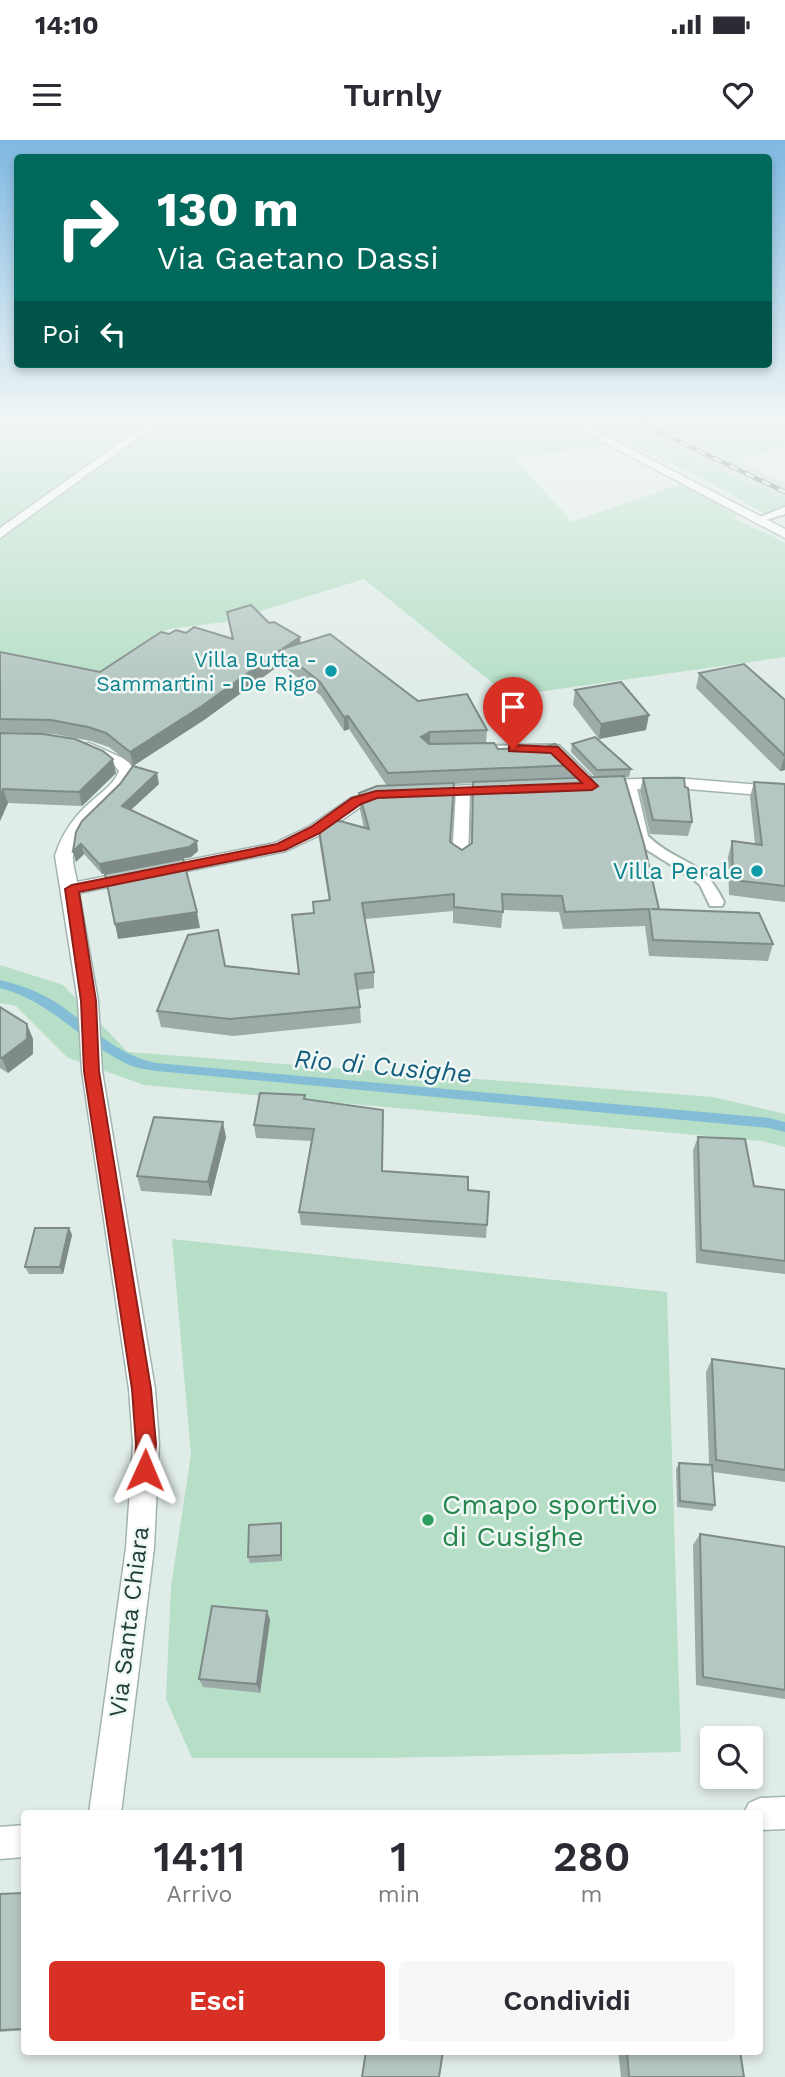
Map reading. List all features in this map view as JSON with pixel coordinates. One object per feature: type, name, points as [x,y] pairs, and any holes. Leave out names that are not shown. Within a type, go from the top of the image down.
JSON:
[{"type":"street","points":[[0,534],[34,509]]},
{"type":"street","points":[[741,509],[785,534]]},
{"type":"street","name":"Via Santa Chiara","points":[[76,745],[121,763],[128,775],[89,810],[69,838],[64,856],[72,889],[88,1001],[92,1071],[142,1389],[146,1444],[140,1548],[105,1810]]},
{"type":"street","points":[[564,787],[684,784],[785,792]]},
{"type":"street","points":[[72,889],[272,850],[316,830],[365,797],[523,788]]},
{"type":"street","points":[[763,1814],[785,1813]]},
{"type":"street","points":[[0,1843],[21,1841]]},
{"type":"lane","points":[[760,519],[785,510]]},
{"type":"lane","points":[[458,751],[554,750],[592,786]]},
{"type":"lane","points":[[629,784],[641,837],[649,845],[698,874],[707,883],[716,902]]},
{"type":"lane","points":[[460,859],[463,791]]},
{"type":"green space","points":[[0,509],[561,509],[572,522],[608,509],[727,509],[737,515],[734,518],[785,543],[785,657],[509,696],[364,579],[225,622],[168,629],[111,673],[0,655]]},
{"type":"green space","points":[[757,509],[785,509],[785,513],[772,518]]},
{"type":"green space","points":[[0,965],[63,985],[128,1052],[713,1097],[785,1114],[785,1147],[762,1141],[144,1085],[68,1058],[16,1006],[0,1003]]},
{"type":"green space","name":"Cmapo sportivo di Cusighe","points":[[172,1239],[667,1292],[681,1752],[378,1758],[192,1758],[166,1699],[171,1586],[191,1455]]},
{"type":"building","points":[[251,605],[269,623],[274,622],[300,637],[282,649],[330,634],[418,701],[467,694],[487,730],[430,732],[421,737],[429,744],[494,743],[498,749],[542,748],[555,744],[576,765],[388,773],[320,682],[280,650],[202,706],[130,752],[106,733],[88,727],[51,720],[0,719],[0,652],[100,672],[161,632],[169,634],[176,630],[186,633],[194,627],[233,639],[227,612]]},
{"type":"building","points":[[744,664],[785,700],[785,756],[699,673]]},
{"type":"building","points":[[621,682],[649,715],[601,724],[575,690]]},
{"type":"building","points":[[0,733],[43,734],[75,739],[103,751],[113,759],[79,792],[3,789],[0,797]]},
{"type":"building","points":[[595,737],[631,769],[597,770],[572,744]]},
{"type":"building","points":[[133,766],[157,773],[122,806],[197,841],[189,847],[99,864],[81,844],[73,851],[76,832],[82,821],[120,784]]},
{"type":"building","points":[[624,776],[659,909],[651,909],[759,913],[773,944],[653,940],[649,909],[565,912],[562,896],[502,894],[503,912],[454,907],[454,894],[362,903],[374,972],[355,974],[360,1007],[230,1019],[157,1011],[188,935],[218,930],[225,966],[299,974],[292,915],[314,913],[313,902],[330,900],[318,823],[340,821],[369,829],[359,793],[377,786],[454,783],[450,842],[462,850],[472,843],[473,782]]},
{"type":"building","points":[[643,778],[684,778],[685,787],[688,788],[692,822],[653,820]]},
{"type":"building","points":[[754,782],[785,784],[785,886],[733,880],[732,841],[762,845]]},
{"type":"building","points":[[183,859],[197,912],[115,924],[105,874]]},
{"type":"building","points":[[0,1007],[27,1024],[27,1039],[2,1058],[0,1057]]},
{"type":"building","points":[[260,1093],[305,1095],[304,1099],[383,1110],[382,1171],[468,1177],[468,1190],[489,1192],[487,1225],[299,1212],[314,1129],[254,1125]]},
{"type":"building","points":[[154,1117],[223,1122],[208,1182],[137,1176]]},
{"type":"building","points":[[698,1137],[745,1139],[754,1186],[785,1190],[785,1261],[701,1250]]},
{"type":"building","points":[[35,1228],[69,1228],[60,1267],[25,1267]]},
{"type":"building","points":[[712,1359],[785,1369],[785,1470],[716,1460]]},
{"type":"building","points":[[679,1463],[712,1465],[715,1505],[680,1501]]},
{"type":"building","points":[[281,1523],[281,1555],[248,1557],[249,1525]]},
{"type":"building","points":[[700,1534],[785,1547],[785,1690],[703,1677]]},
{"type":"building","points":[[212,1606],[267,1611],[257,1684],[199,1679]]},
{"type":"building","points":[[21,1893],[21,2029],[0,2030],[0,1894]]},
{"type":"building","points":[[365,2055],[442,2055],[439,2077],[362,2077]]},
{"type":"building","points":[[627,2055],[741,2055],[744,2077],[629,2077]]},
{"type":"waterway","name":"Rio di Cusighe","points":[[0,984],[38,997],[112,1051],[129,1060],[156,1067],[769,1123],[785,1127]]},
{"type":"place","name":"Villa Butta - Sammartini - De Rigo","points":[[331,671]]},
{"type":"place","name":"Villa Perale","points":[[757,871]]},
{"type":"place","name":"Cmapo sportivo di Cusighe","points":[[428,1520]]},
{"type":"route","points":[[145,1470],[142,1389],[92,1071],[88,1001],[72,889],[281,847],[316,830],[365,797],[388,793],[592,786],[559,752],[548,748],[513,749]]}]
